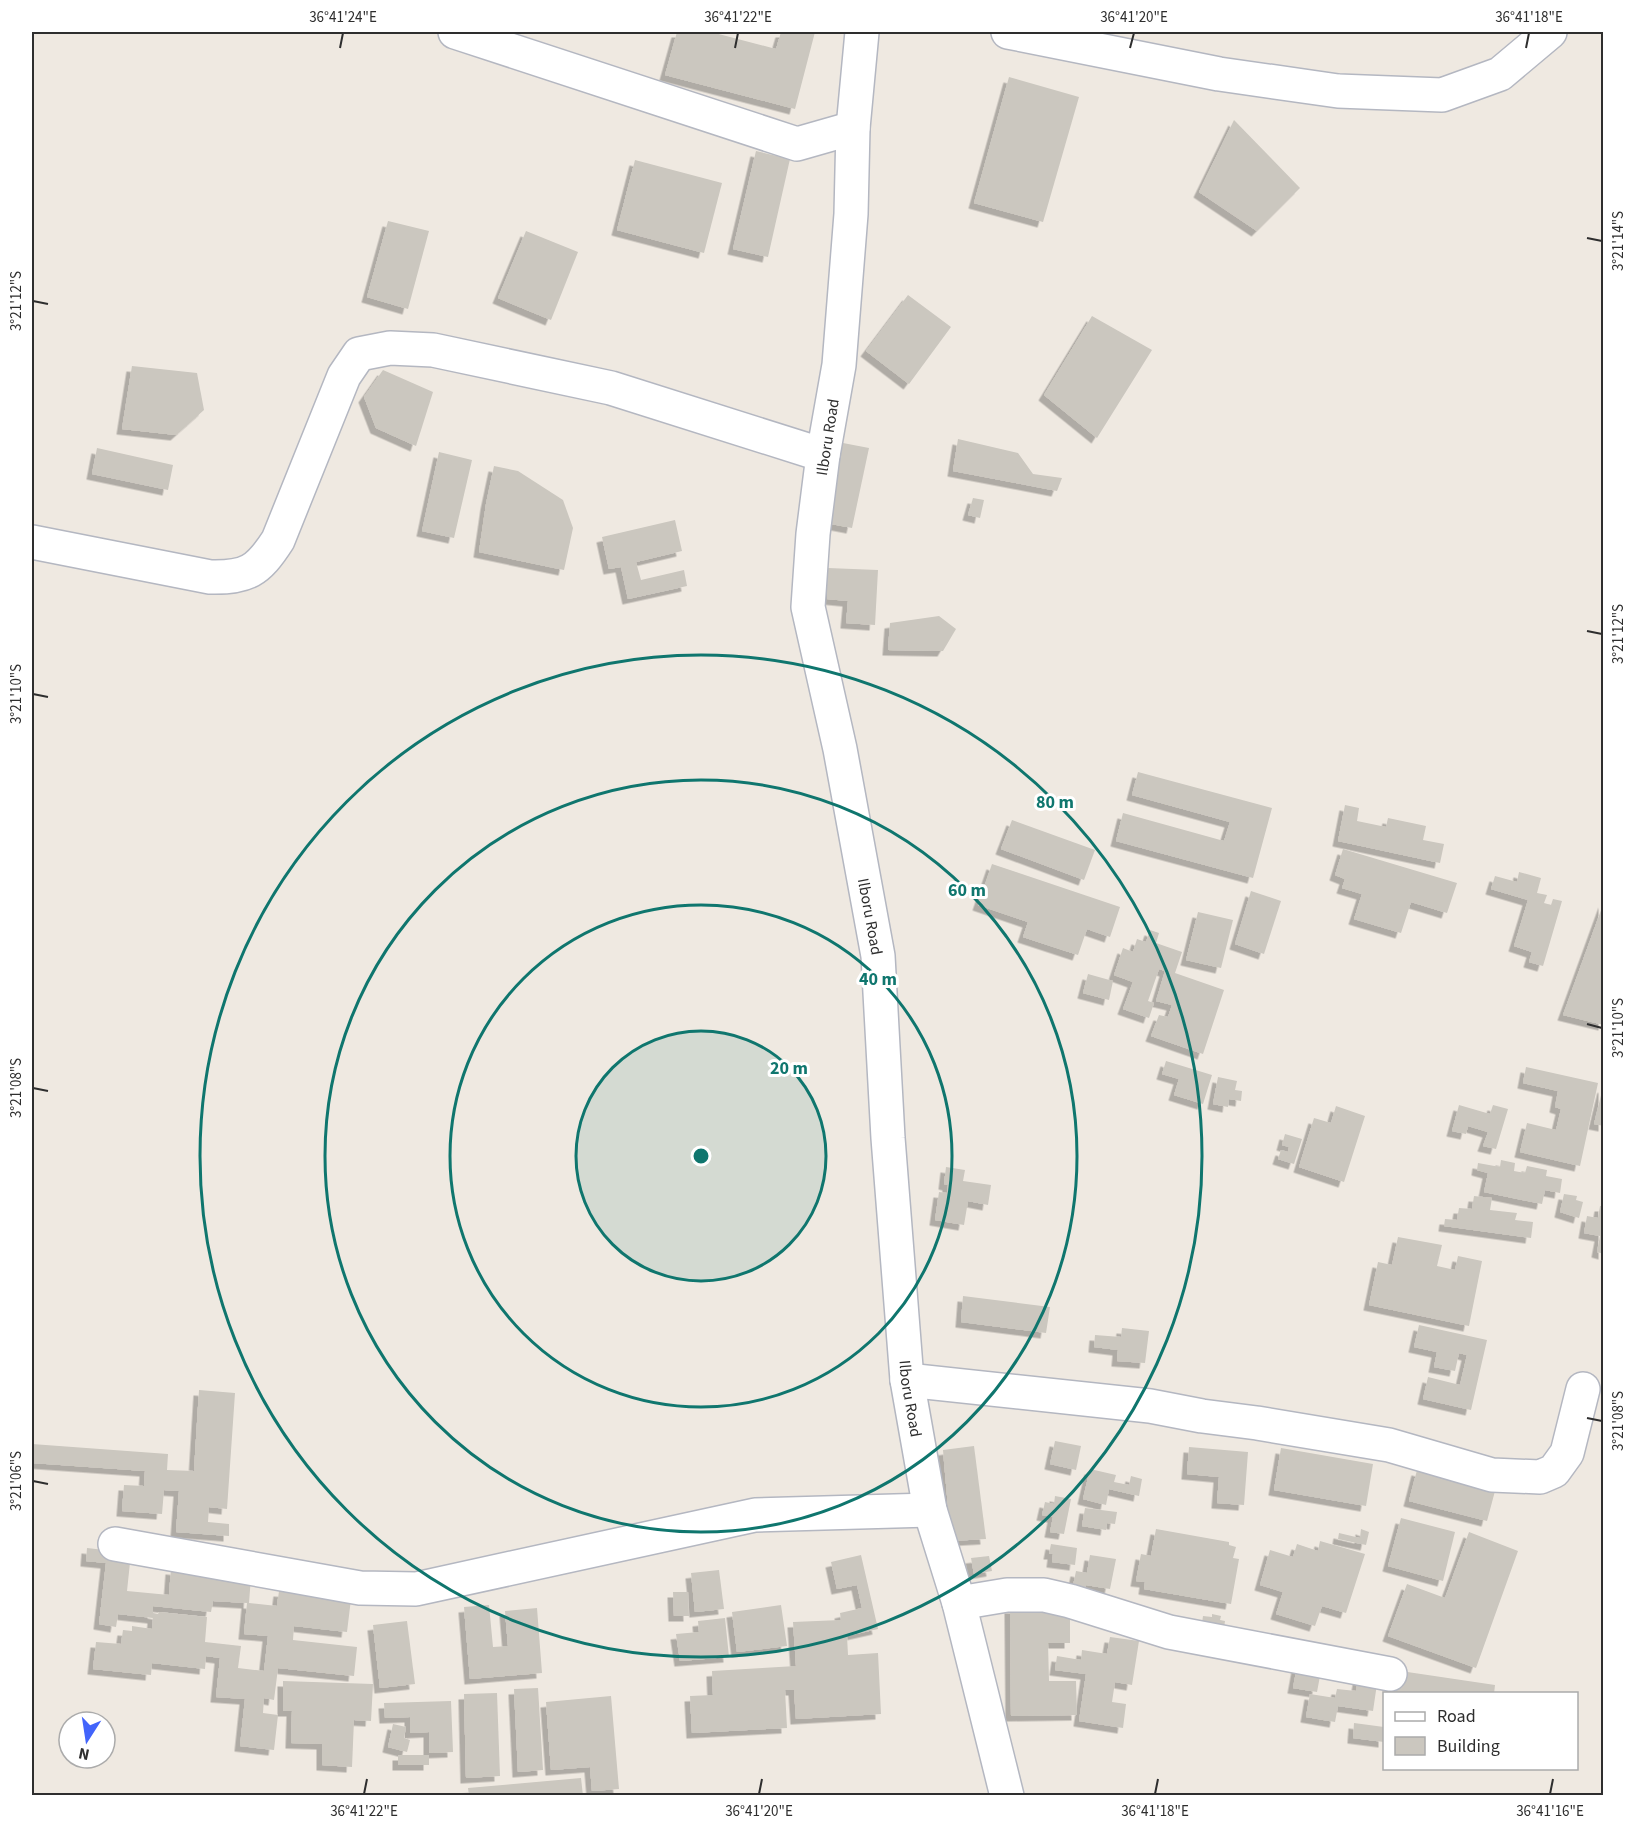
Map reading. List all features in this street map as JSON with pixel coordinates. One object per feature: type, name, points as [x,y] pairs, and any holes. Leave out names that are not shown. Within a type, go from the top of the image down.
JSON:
[{"type":"street","points":[[455,32],[797,144],[853,128]]},
{"type":"street","name":"Ilboru Road","points":[[862,32],[853,128],[851,214],[839,365],[823,455],[813,534],[808,606],[840,748],[878,956],[888,1138],[907,1380],[930,1510],[959,1603],[1007,1796]]},
{"type":"street","points":[[1008,32],[1219,74],[1338,91],[1442,95],[1500,74],[1550,32]]},
{"type":"street","points":[[32,542],[210,577],[232,578],[252,571],[265,560],[278,540],[344,376],[359,354],[390,348],[433,350],[611,388],[823,455]]},
{"type":"street","points":[[907,1380],[1150,1406],[1389,1445],[1492,1475],[1540,1477],[1554,1471],[1567,1453],[1582,1389]]},
{"type":"street","points":[[115,1544],[360,1588],[416,1589],[755,1515],[930,1510]]},
{"type":"street","points":[[959,1603],[1007,1595],[1044,1595],[1169,1632],[1390,1674]]},
{"type":"building","points":[[677,32],[711,32],[776,49],[781,32],[815,32],[795,109],[665,75]]},
{"type":"building","points":[[1009,77],[1079,97],[1043,222],[974,203]]},
{"type":"building","points":[[1234,120],[1300,188],[1257,231],[1199,192]]},
{"type":"building","points":[[756,151],[790,159],[768,257],[733,249]]},
{"type":"building","points":[[635,160],[722,183],[704,253],[617,230]]},
{"type":"building","points":[[388,221],[429,231],[408,309],[367,297]]},
{"type":"building","points":[[526,231],[578,252],[551,320],[498,298]]},
{"type":"building","points":[[908,295],[951,327],[909,384],[866,351]]},
{"type":"building","points":[[1092,316],[1152,350],[1097,438],[1044,395]]},
{"type":"building","points":[[132,366],[197,373],[204,410],[176,435],[122,429]]},
{"type":"building","points":[[383,370],[433,392],[416,446],[376,428],[364,397]]},
{"type":"building","points":[[958,439],[1018,453],[1033,474],[1062,478],[1057,491],[953,471]]},
{"type":"building","points":[[843,443],[869,448],[852,528],[826,523]]},
{"type":"building","points":[[97,448],[173,465],[168,490],[92,474]]},
{"type":"building","points":[[439,452],[472,460],[454,538],[422,531]]},
{"type":"building","points":[[494,466],[518,471],[563,500],[573,528],[564,570],[479,552]]},
{"type":"building","points":[[973,498],[984,500],[980,518],[968,515]]},
{"type":"building","points":[[675,520],[682,551],[636,562],[641,580],[684,570],[687,586],[628,599],[621,567],[609,569],[602,537]]},
{"type":"building","points":[[828,568],[878,570],[875,625],[846,623],[848,601],[827,599]]},
{"type":"building","points":[[939,616],[956,629],[943,651],[888,650],[890,623]]},
{"type":"building","points":[[1138,772],[1272,808],[1253,878],[1116,841],[1123,813],[1224,841],[1230,822],[1132,795]]},
{"type":"building","points":[[1345,805],[1359,808],[1357,821],[1386,827],[1388,818],[1426,826],[1423,840],[1444,844],[1440,863],[1338,841]]},
{"type":"building","points":[[1012,820],[1095,850],[1084,880],[1001,849]]},
{"type":"building","points":[[1343,849],[1457,883],[1447,913],[1411,902],[1401,933],[1354,919],[1362,894],[1342,888],[1345,879],[1335,875]]},
{"type":"building","points":[[992,864],[1120,907],[1110,937],[1087,929],[1078,955],[1023,937],[1028,922],[978,905]]},
{"type":"building","points":[[1519,872],[1541,878],[1537,893],[1547,895],[1544,903],[1551,905],[1553,899],[1562,901],[1543,966],[1529,962],[1532,952],[1514,946],[1528,900],[1491,889],[1495,876],[1517,882]]},
{"type":"building","points":[[1251,891],[1281,901],[1264,954],[1235,944]]},
{"type":"building","points":[[1604,902],[1604,1025],[1563,1015]]},
{"type":"building","points":[[1198,912],[1233,920],[1221,968],[1186,960]]},
{"type":"building","points":[[1150,930],[1159,933],[1156,943],[1182,952],[1175,973],[1224,990],[1203,1054],[1151,1036],[1159,1015],[1168,1017],[1172,1005],[1156,1001],[1165,971],[1159,969],[1148,1001],[1154,1003],[1149,1018],[1123,1009],[1133,982],[1114,975],[1123,948],[1133,952],[1137,939],[1146,942]]},
{"type":"building","points":[[1088,974],[1113,981],[1109,1000],[1083,993]]},
{"type":"building","points":[[1166,1061],[1212,1075],[1203,1104],[1174,1095],[1179,1079],[1162,1074]]},
{"type":"building","points":[[1526,1067],[1598,1083],[1580,1166],[1520,1152],[1527,1123],[1556,1130],[1561,1109],[1555,1107],[1558,1091],[1523,1083]]},
{"type":"building","points":[[1218,1077],[1237,1081],[1235,1090],[1242,1091],[1241,1101],[1229,1099],[1228,1107],[1213,1104]]},
{"type":"building","points":[[1604,1088],[1604,1126],[1594,1124]]},
{"type":"building","points":[[1459,1105],[1490,1114],[1493,1105],[1508,1109],[1496,1149],[1483,1146],[1488,1132],[1468,1126],[1466,1134],[1452,1131]]},
{"type":"building","points":[[1336,1106],[1365,1116],[1344,1182],[1299,1167],[1314,1118],[1331,1123]]},
{"type":"building","points":[[1285,1134],[1302,1139],[1294,1164],[1278,1159],[1281,1150],[1288,1152],[1289,1147],[1282,1145]]},
{"type":"building","points":[[1501,1160],[1515,1163],[1514,1171],[1525,1173],[1527,1166],[1547,1170],[1546,1176],[1562,1179],[1560,1193],[1545,1190],[1542,1204],[1484,1192],[1488,1173],[1477,1170],[1478,1163],[1500,1167]]},
{"type":"building","points":[[946,1167],[965,1170],[963,1181],[991,1185],[988,1205],[968,1201],[964,1225],[935,1220],[939,1192],[947,1193],[948,1185],[944,1184]]},
{"type":"building","points":[[1564,1194],[1577,1196],[1576,1200],[1583,1202],[1579,1218],[1560,1212]]},
{"type":"building","points":[[1474,1196],[1492,1198],[1490,1210],[1517,1213],[1515,1220],[1533,1222],[1531,1238],[1444,1226],[1445,1219],[1457,1220],[1459,1208],[1472,1209]]},
{"type":"building","points":[[1600,1206],[1604,1206],[1604,1254],[1597,1252],[1600,1236],[1584,1233],[1587,1216],[1598,1218]]},
{"type":"building","points":[[1398,1237],[1442,1245],[1437,1266],[1455,1270],[1458,1256],[1482,1261],[1469,1326],[1369,1305],[1378,1262],[1392,1265]]},
{"type":"building","points":[[963,1296],[1050,1307],[1046,1333],[961,1322]]},
{"type":"building","points":[[1419,1325],[1487,1340],[1471,1410],[1423,1399],[1428,1377],[1460,1385],[1467,1355],[1459,1353],[1455,1371],[1434,1367],[1437,1352],[1414,1347]]},
{"type":"building","points":[[1122,1328],[1149,1331],[1145,1363],[1117,1361],[1118,1350],[1094,1347],[1095,1335],[1121,1337]]},
{"type":"building","points":[[199,1390],[235,1393],[227,1509],[209,1507],[208,1522],[229,1524],[229,1536],[176,1532],[179,1491],[164,1490],[162,1514],[122,1511],[124,1485],[144,1486],[145,1471],[32,1463],[32,1444],[168,1454],[167,1470],[194,1471]]},
{"type":"building","points":[[1055,1441],[1081,1446],[1076,1470],[1050,1464]]},
{"type":"building","points":[[974,1446],[986,1539],[951,1541],[943,1450]]},
{"type":"building","points":[[1189,1447],[1248,1452],[1244,1505],[1217,1503],[1219,1477],[1187,1474]]},
{"type":"building","points":[[1281,1448],[1373,1464],[1366,1506],[1274,1490]]},
{"type":"building","points":[[1090,1469],[1116,1475],[1114,1482],[1129,1485],[1131,1476],[1142,1479],[1139,1496],[1109,1489],[1106,1505],[1083,1499]]},
{"type":"building","points":[[1417,1470],[1495,1491],[1487,1521],[1409,1501]]},
{"type":"building","points":[[1055,1496],[1071,1499],[1064,1534],[1050,1532],[1053,1517],[1042,1515],[1045,1502],[1054,1504]]},
{"type":"building","points":[[1085,1508],[1117,1512],[1115,1524],[1107,1523],[1106,1530],[1082,1526]]},
{"type":"building","points":[[1401,1518],[1455,1532],[1443,1581],[1388,1566]]},
{"type":"building","points":[[1156,1529],[1229,1542],[1229,1545],[1236,1547],[1233,1558],[1239,1559],[1231,1604],[1144,1589],[1145,1582],[1136,1581],[1141,1554],[1151,1556]]},
{"type":"building","points":[[1361,1529],[1369,1532],[1366,1545],[1338,1539],[1339,1533],[1360,1538]]},
{"type":"building","points":[[1469,1532],[1518,1551],[1476,1668],[1388,1636],[1407,1584],[1445,1598]]},
{"type":"building","points":[[1320,1541],[1365,1554],[1346,1613],[1322,1606],[1315,1626],[1276,1614],[1283,1592],[1260,1585],[1270,1550],[1293,1557],[1297,1544],[1318,1551]]},
{"type":"building","points":[[1051,1544],[1077,1548],[1075,1565],[1052,1562],[1053,1554],[1049,1554]]},
{"type":"building","points":[[87,1548],[131,1553],[127,1591],[169,1595],[171,1569],[251,1577],[249,1603],[277,1606],[279,1591],[351,1599],[347,1632],[294,1626],[293,1640],[357,1647],[354,1676],[278,1668],[274,1700],[264,1698],[263,1713],[278,1715],[274,1750],[240,1746],[245,1699],[216,1697],[220,1658],[206,1656],[205,1669],[152,1663],[151,1675],[93,1669],[96,1642],[121,1644],[123,1630],[132,1631],[132,1626],[152,1629],[153,1618],[118,1614],[116,1627],[99,1624],[106,1563],[86,1561]],"holes":[[[213,1601],[247,1603],[244,1634],[268,1636],[264,1671],[238,1668],[241,1646],[205,1642],[207,1617],[153,1613],[153,1606],[211,1612]]]},
{"type":"building","points":[[861,1555],[878,1629],[847,1636],[848,1655],[878,1653],[881,1714],[796,1719],[794,1690],[785,1690],[787,1728],[692,1733],[690,1696],[713,1695],[712,1671],[796,1666],[793,1622],[841,1620],[840,1613],[862,1608],[857,1585],[837,1589],[831,1562]]},
{"type":"building","points":[[1090,1555],[1116,1559],[1110,1589],[1086,1585],[1085,1588],[1073,1586],[1076,1571],[1087,1573]]},
{"type":"building","points":[[989,1556],[992,1571],[974,1574],[971,1558]]},
{"type":"building","points":[[719,1570],[724,1609],[695,1612],[691,1573]]},
{"type":"building","points":[[673,1592],[688,1592],[689,1616],[674,1616]]},
{"type":"building","points":[[489,1605],[493,1647],[508,1646],[505,1611],[537,1608],[542,1673],[470,1679],[464,1607]]},
{"type":"building","points":[[781,1605],[787,1646],[737,1652],[732,1612]]},
{"type":"building","points":[[1010,1608],[1070,1608],[1070,1643],[1048,1643],[1049,1681],[1076,1681],[1077,1715],[1011,1716]]},
{"type":"building","points":[[1212,1614],[1221,1616],[1220,1620],[1225,1621],[1224,1628],[1202,1623],[1203,1616],[1212,1617]]},
{"type":"building","points":[[725,1618],[729,1657],[680,1661],[676,1634],[699,1632],[698,1621]]},
{"type":"building","points":[[407,1621],[415,1684],[380,1688],[373,1625]]},
{"type":"building","points":[[1110,1637],[1139,1641],[1132,1685],[1115,1682],[1112,1702],[1126,1704],[1123,1728],[1079,1721],[1086,1674],[1055,1670],[1057,1656],[1081,1660],[1082,1650],[1107,1654]]},
{"type":"building","points":[[1298,1661],[1320,1676],[1317,1692],[1293,1688]]},
{"type":"building","points":[[1394,1670],[1495,1685],[1494,1692],[1391,1692]]},
{"type":"building","points":[[1359,1675],[1378,1677],[1373,1711],[1338,1706],[1335,1722],[1306,1717],[1310,1694],[1335,1698],[1337,1689],[1356,1691]]},
{"type":"building","points":[[283,1681],[373,1684],[371,1721],[354,1720],[352,1767],[322,1765],[322,1744],[291,1743],[292,1711],[283,1711]]},
{"type":"building","points":[[538,1688],[543,1770],[518,1772],[514,1689]]},
{"type":"building","points":[[497,1693],[500,1776],[466,1778],[464,1694]]},
{"type":"building","points":[[611,1696],[619,1789],[592,1791],[590,1767],[551,1770],[546,1702]]},
{"type":"building","points":[[451,1701],[453,1752],[429,1753],[429,1732],[410,1733],[410,1717],[385,1718],[384,1703]]},
{"type":"building","points":[[1354,1723],[1383,1727],[1383,1742],[1353,1738]]},
{"type":"building","points":[[393,1724],[406,1727],[404,1738],[410,1740],[407,1752],[388,1747]]},
{"type":"building","points":[[398,1755],[429,1755],[429,1765],[398,1765]]},
{"type":"building","points":[[581,1778],[583,1796],[469,1796],[468,1788]]}]
